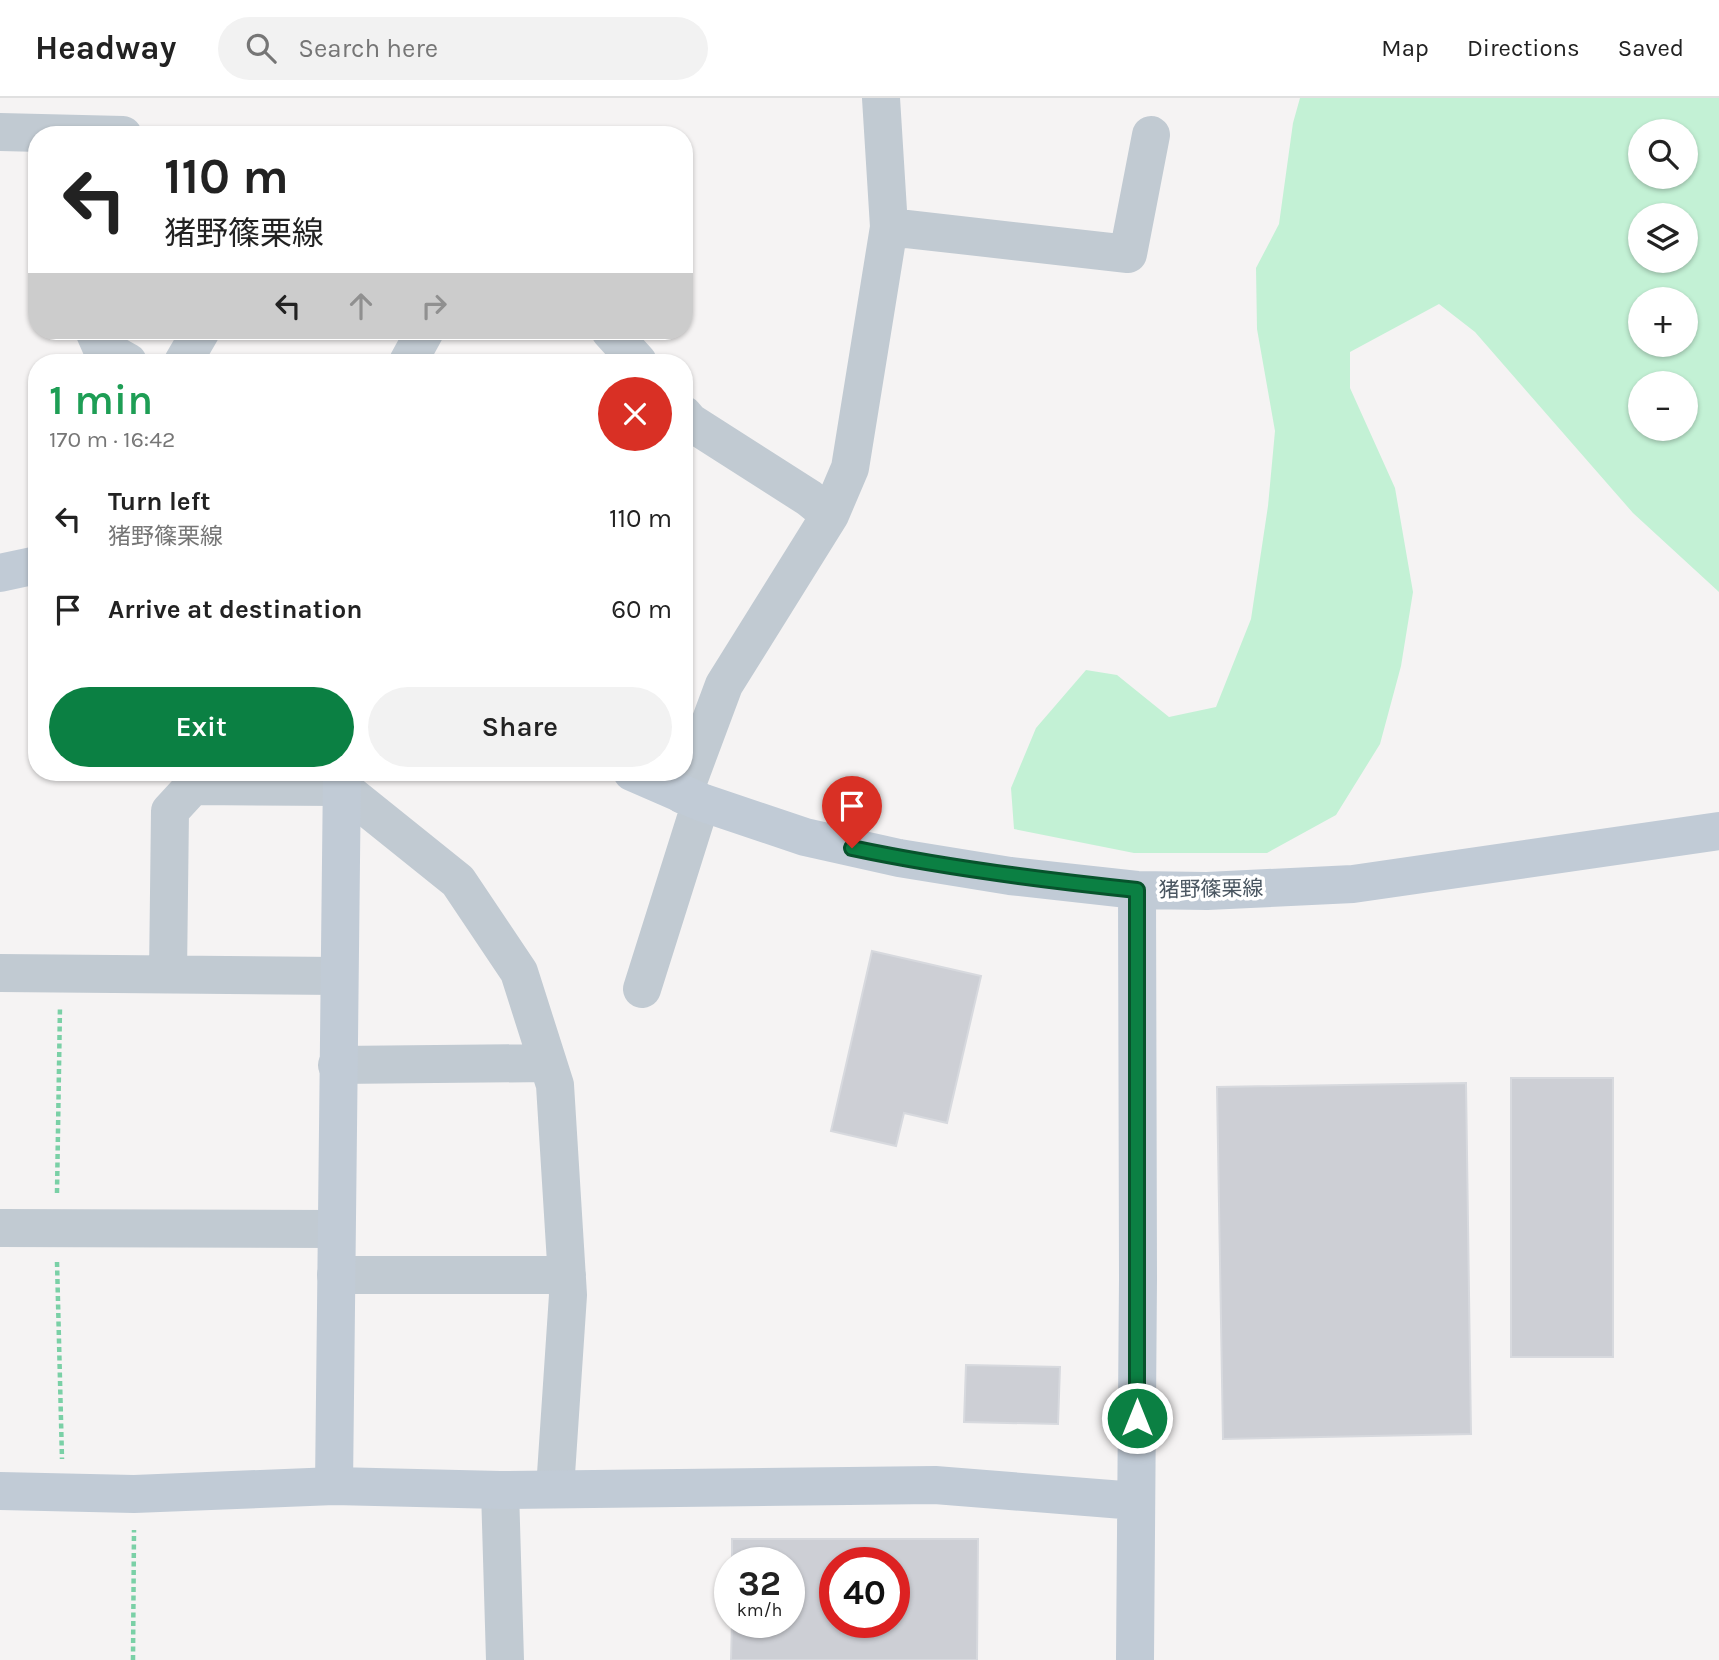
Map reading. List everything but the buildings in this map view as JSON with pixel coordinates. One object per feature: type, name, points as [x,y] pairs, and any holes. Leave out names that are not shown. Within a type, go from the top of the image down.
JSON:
[{"type":"street","points":[[642,989],[724,685],[830,515],[850,468],[889,227],[881,98]]},
{"type":"street","points":[[0,132],[28,133]]},
{"type":"street","points":[[889,227],[1128,254],[1151,135]]},
{"type":"street","points":[[98,340],[101,347],[114,354]]},
{"type":"street","points":[[618,340],[631,354]]},
{"type":"street","points":[[693,424],[809,498],[830,515]]},
{"type":"street","points":[[0,573],[28,567]]},
{"type":"street","points":[[168,974],[170,811],[193,786],[316,781]]},
{"type":"street","points":[[334,1486],[341,781]]},
{"type":"street","points":[[342,781],[458,881],[519,972],[555,1085],[568,1295],[555,1489]]},
{"type":"street","name":"猪野篠栗線","points":[[653,781],[692,798],[806,837],[899,858],[1010,876],[1137,890],[1207,891],[1353,884],[1719,831]]},
{"type":"street","points":[[1135,1660],[1137,890]]},
{"type":"street","points":[[0,973],[338,976]]},
{"type":"street","points":[[337,1065],[548,1063]]},
{"type":"street","points":[[0,1228],[336,1229]]},
{"type":"street","points":[[336,1275],[567,1275]]},
{"type":"street","points":[[0,1491],[134,1494],[334,1486],[500,1490],[935,1485],[1136,1502]]},
{"type":"street","points":[[500,1490],[505,1660]]},
{"type":"path","points":[[133,1660],[134,1494]]},
{"type":"green space","points":[[1300,98],[1719,98],[1719,592],[1633,513],[1475,332],[1439,304],[1350,352],[1350,388],[1395,488],[1413,592],[1401,666],[1380,744],[1336,815],[1267,853],[1134,853],[1014,829],[1011,788],[1036,728],[1086,670],[1117,675],[1169,717],[1216,707],[1251,619],[1268,506],[1275,431],[1257,329],[1256,268],[1279,224],[1293,123]]},
{"type":"route","points":[[852,848],[1010,876],[1137,890],[1137,1418]]}]
